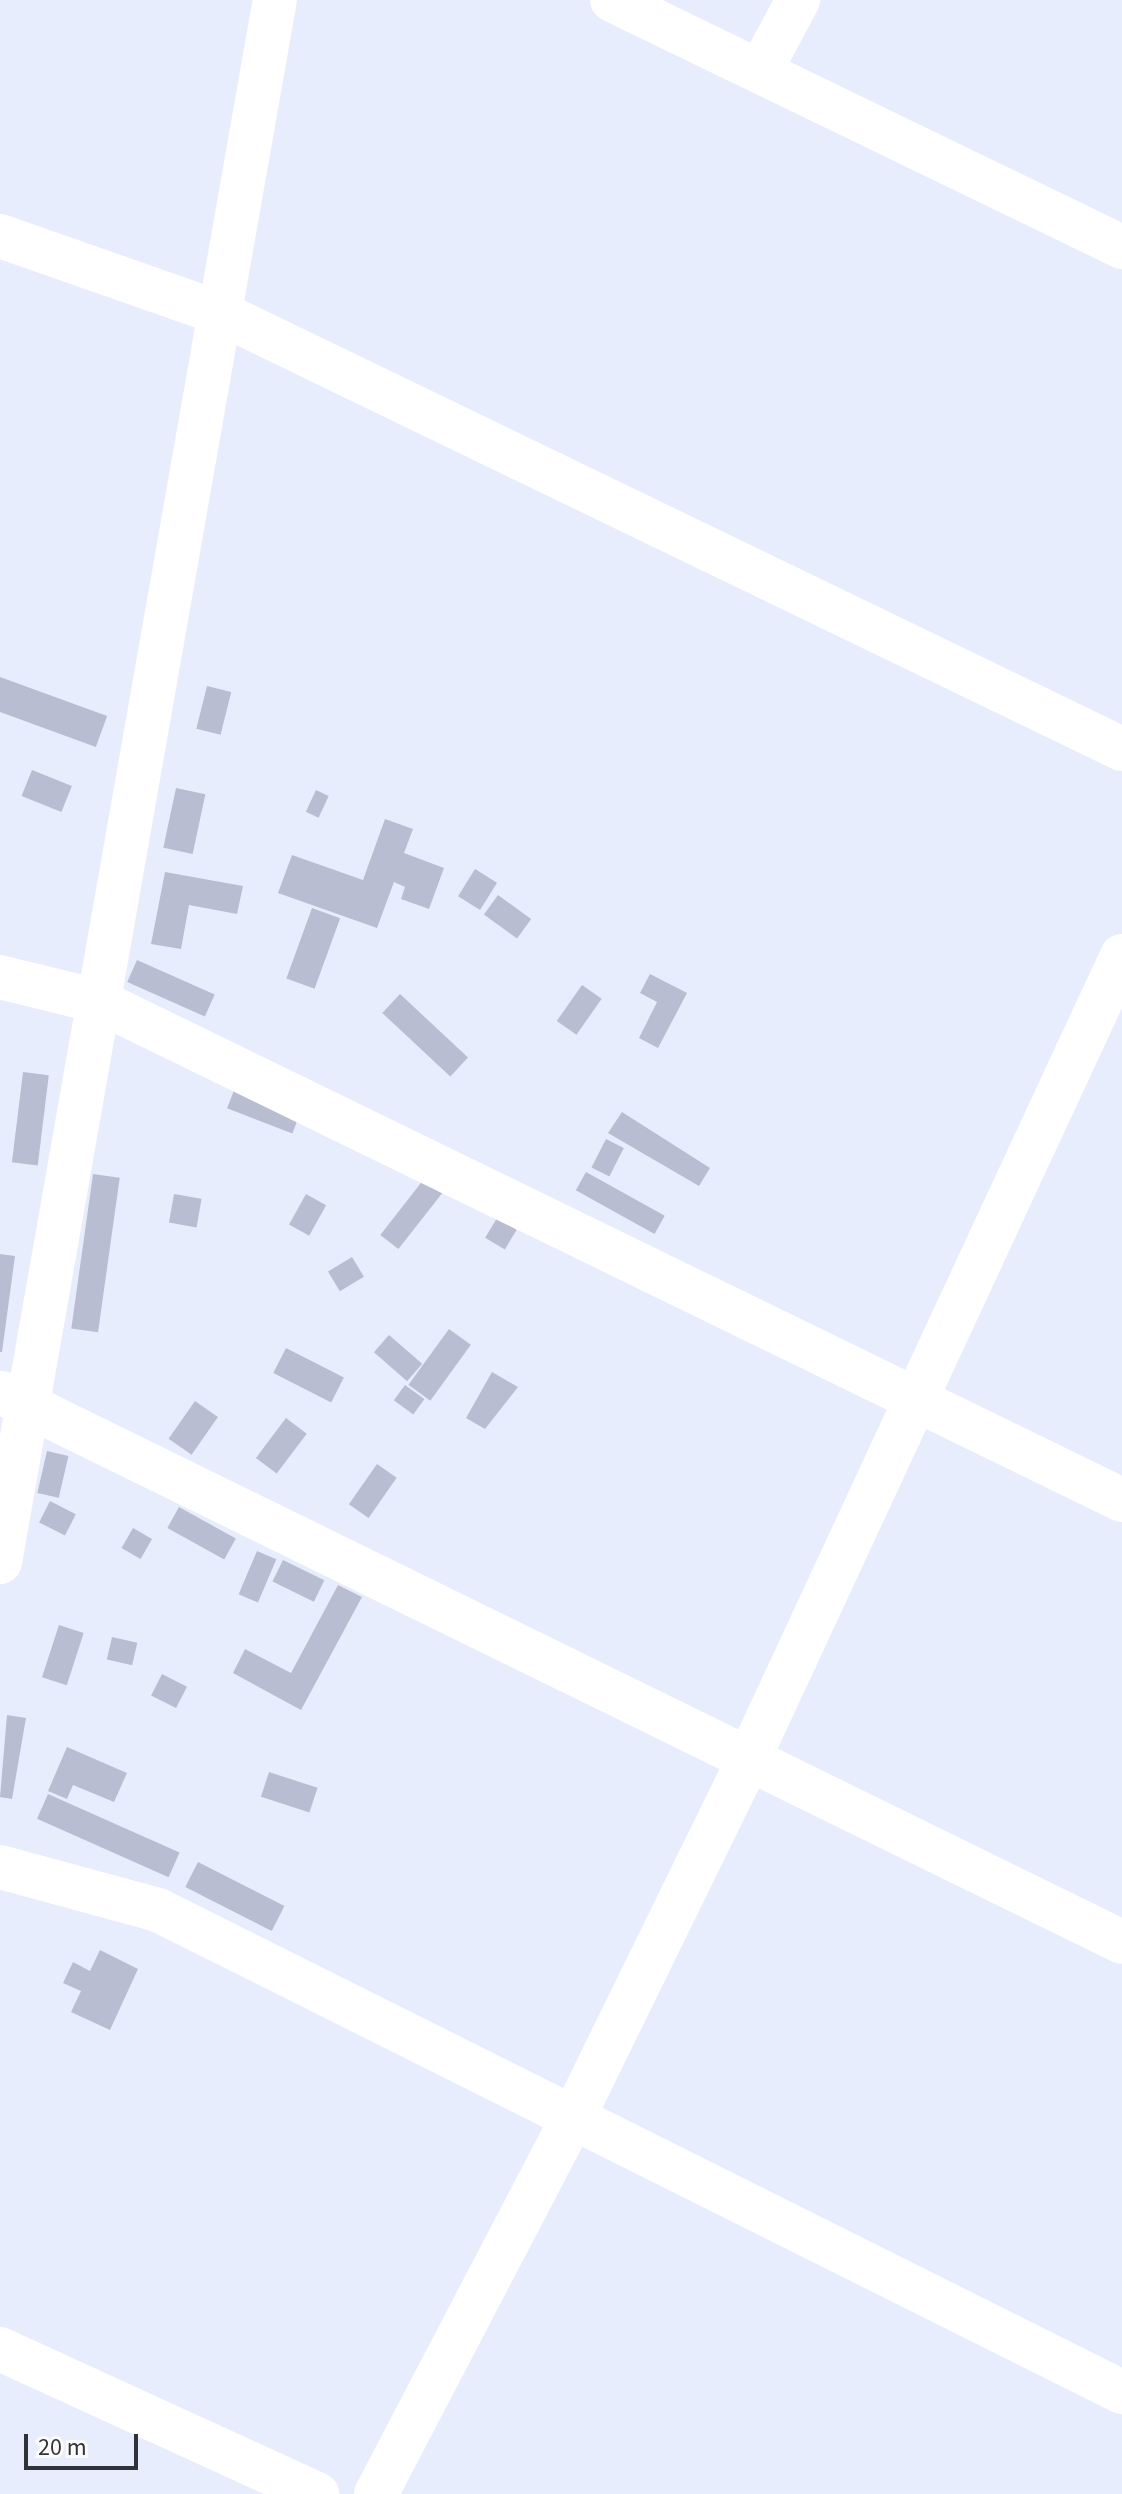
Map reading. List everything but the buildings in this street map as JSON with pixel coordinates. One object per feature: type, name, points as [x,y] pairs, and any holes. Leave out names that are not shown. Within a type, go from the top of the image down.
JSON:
[{"type":"street","points":[[0,1562],[14,1398],[98,1001],[275,0]]},
{"type":"street","points":[[612,0],[1122,247]]},
{"type":"street","points":[[760,71],[798,0]]},
{"type":"street","points":[[0,236],[220,313],[1122,749]]},
{"type":"street","points":[[376,2494],[575,2114],[751,1754],[1122,956]]},
{"type":"street","points":[[0,977],[98,1001],[916,1395],[1122,1500]]},
{"type":"street","points":[[14,1398],[751,1754],[1122,1942]]},
{"type":"street","points":[[0,1867],[158,1910],[575,2114],[1122,2392]]},
{"type":"street","points":[[0,2349],[317,2494]]}]
